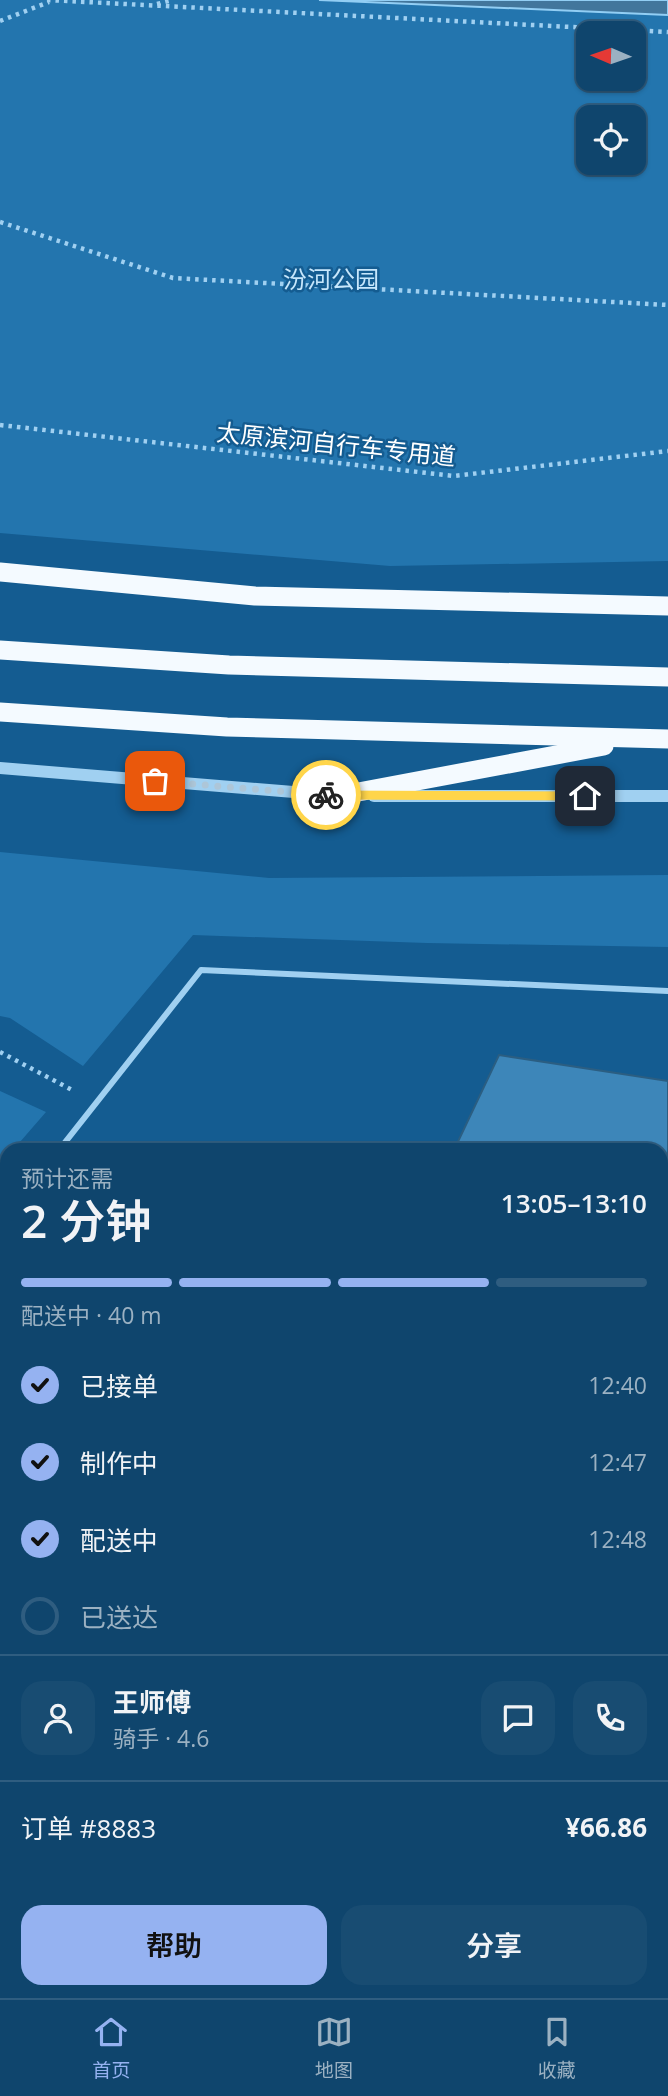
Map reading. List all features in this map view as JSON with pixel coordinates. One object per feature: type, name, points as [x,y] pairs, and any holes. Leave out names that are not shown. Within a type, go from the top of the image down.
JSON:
[{"type":"highway","points":[[0,572],[255,596],[668,606]]},
{"type":"highway","points":[[0,649],[229,665],[668,677]]},
{"type":"highway","points":[[0,712],[227,727],[668,739]]},
{"type":"highway","points":[[337,796],[643,739]]},
{"type":"street","points":[[0,768],[337,796],[668,796]]},
{"type":"street","points":[[65,1143],[201,970],[668,990]]},
{"type":"path","points":[[47,0],[668,32]]},
{"type":"path","points":[[149,6],[173,0]]},
{"type":"path","points":[[0,21],[53,1]]},
{"type":"path","points":[[0,222],[173,278],[668,305]]},
{"type":"path","name":"太原滨河自行车专用道","points":[[0,425],[454,476],[668,451]]},
{"type":"path","points":[[0,1052],[97,1102]]},
{"type":"green space","name":"汾河公园","points":[[0,0],[668,0],[668,561],[390,566],[0,533]]},
{"type":"green space","points":[[0,852],[269,878],[668,875],[668,947],[193,935],[83,1066],[10,1018],[0,1016]]},
{"type":"green space","points":[[0,1091],[46,1112],[19,1143],[0,1143]]},
{"type":"shaded area","points":[[319,0],[668,0],[668,15]]},
{"type":"building","points":[[499,1055],[668,1081],[668,1143],[457,1143]]},
{"type":"way so far","points":[[155,781],[326,795]]},
{"type":"route","points":[[326,795],[585,796]]}]
